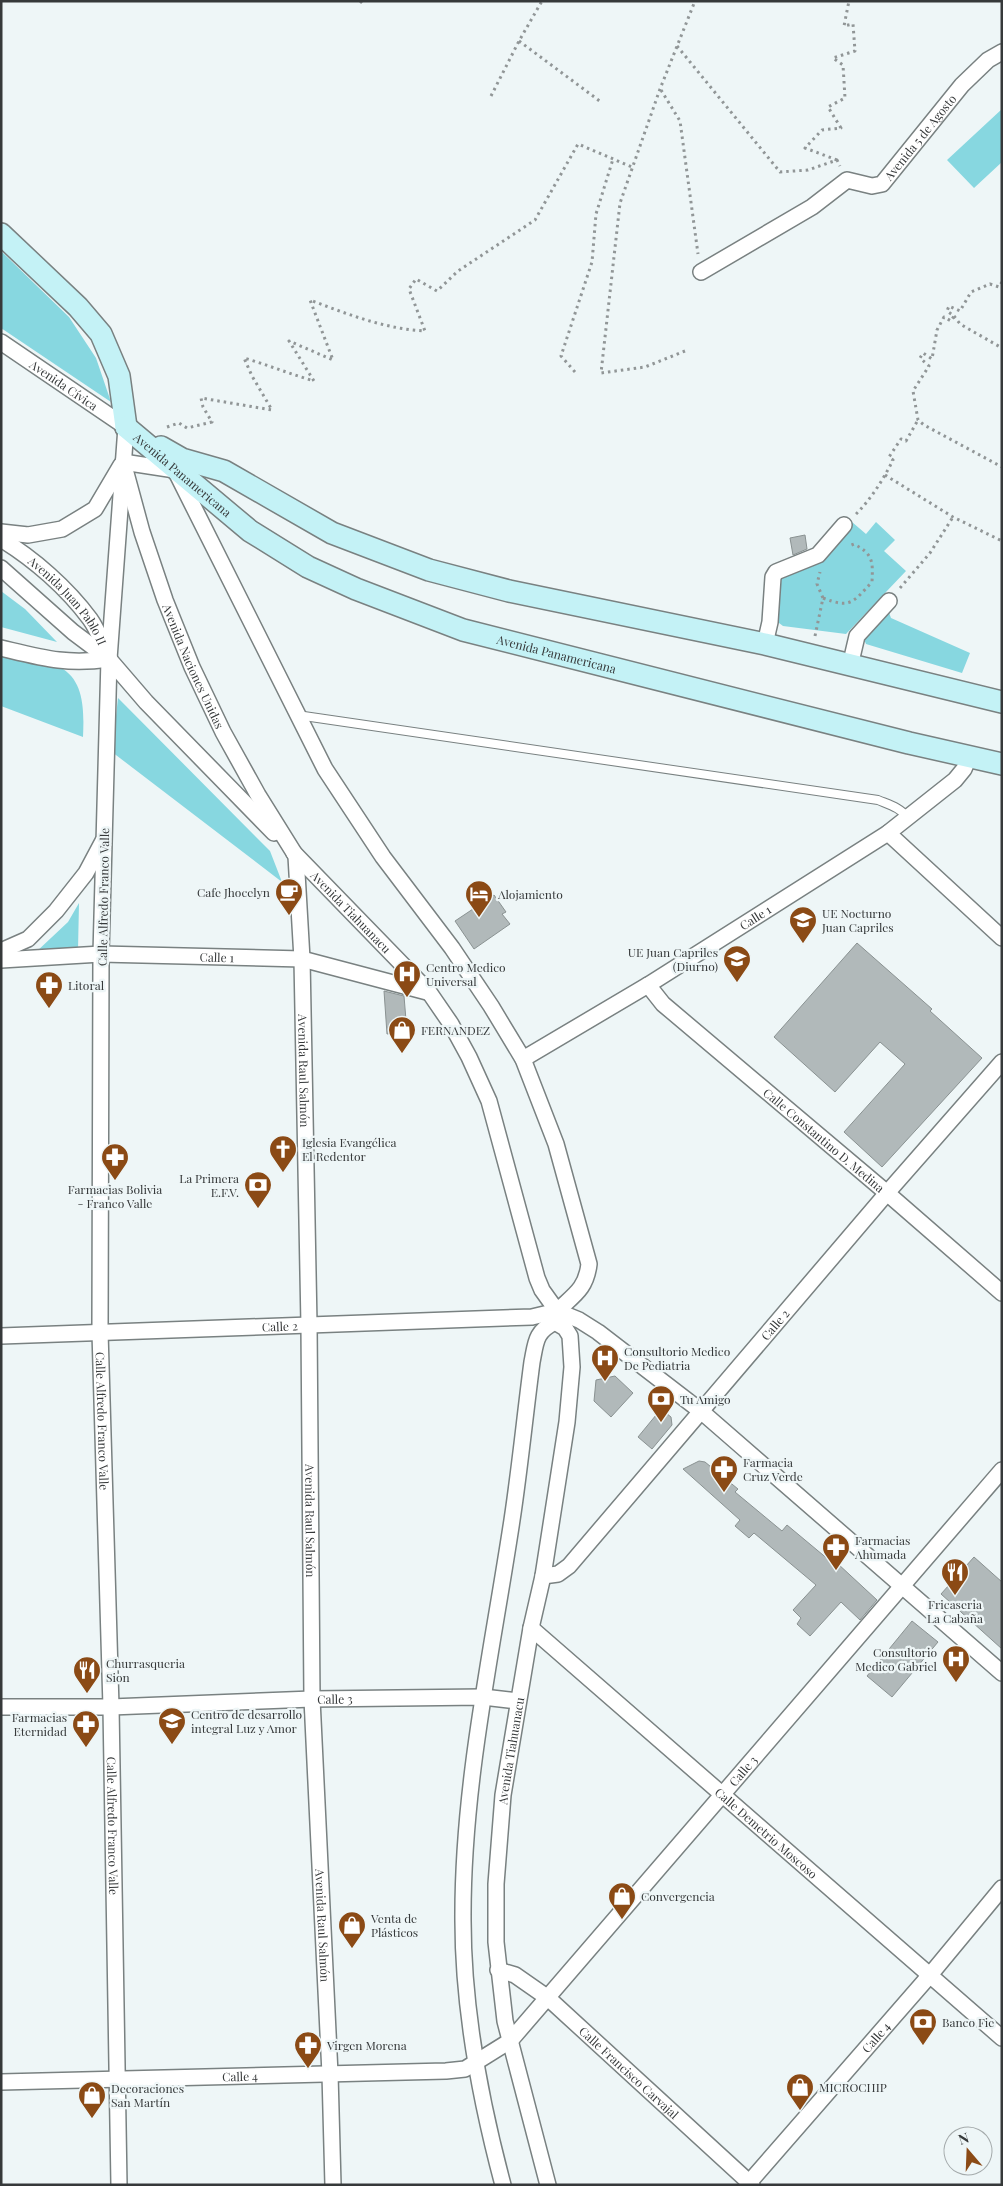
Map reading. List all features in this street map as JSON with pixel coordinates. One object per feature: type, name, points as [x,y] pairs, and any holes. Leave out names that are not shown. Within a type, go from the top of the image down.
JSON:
[{"type":"street","name":"Avenida 5 de Agosto","points":[[847,180],[872,186],[882,184],[962,86],[988,60],[1002,52]]},
{"type":"street","points":[[701,272],[812,207],[847,180]]},
{"type":"street","name":"Avenida Naciones Unidas","points":[[1,234],[78,307],[101,334],[119,376],[126,428],[109,659]]},
{"type":"street","name":"Avenida Cívica","points":[[1,342],[126,428]]},
{"type":"street","name":"Avenida Panamericana","points":[[126,428],[250,531],[308,567],[356,589],[463,630],[1002,764]]},
{"type":"street","name":"Avenida Panamericana","points":[[126,428],[182,459],[224,471],[332,534],[429,570],[509,591],[765,644],[1002,702]]},
{"type":"street","points":[[1,532],[28,535],[62,529],[95,509],[123,462],[175,470],[246,608],[296,715],[324,769],[350,810],[452,948],[492,1006],[523,1059],[556,1144],[590,1264],[587,1279],[582,1287],[537,1337],[532,1362],[512,1519],[483,1697],[465,1844],[463,1921],[465,1980],[476,2063],[491,2140],[503,2185]]},
{"type":"street","name":"Avenida Naciones Unidas","points":[[123,462],[142,532],[165,600],[192,667],[223,732],[258,795],[296,856]]},
{"type":"street","points":[[765,644],[770,622],[773,576],[776,572],[818,555],[844,526]]},
{"type":"street","name":"Avenida Juan Pablo II","points":[[1,539],[15,547],[52,577],[91,620],[109,659]]},
{"type":"street","name":"Avenida Juan Pablo II","points":[[1,568],[73,632],[109,659]]},
{"type":"street","points":[[850,666],[856,636],[889,601]]},
{"type":"street","points":[[1,648],[61,662],[86,662],[109,659]]},
{"type":"street","name":"Calle Alfredo Franco Valle","points":[[109,659],[101,954],[100,1332],[111,1707],[120,2185]]},
{"type":"street","name":"Avenida Tiahuanacu","points":[[109,659],[146,702],[429,992],[460,1041],[489,1101],[537,1278],[556,1317],[570,1336],[572,1367],[566,1430],[543,1576],[531,1628],[518,1701],[502,1805],[496,1884],[496,1942],[505,2021],[548,2185]]},
{"type":"street","name":"Calle 1","points":[[523,1059],[648,985],[888,833],[955,780],[970,756]]},
{"type":"street","points":[[888,833],[1002,938]]},
{"type":"street","points":[[1,951],[28,939],[56,911],[86,873],[105,837]]},
{"type":"street","name":"Avenida Raul Salmón","points":[[296,856],[302,959],[309,1325],[312,1699],[330,2074],[333,2185]]},
{"type":"street","name":"Calle 1","points":[[1,960],[101,954],[302,959],[429,992]]},
{"type":"street","name":"Calle Constantino D. Medina","points":[[648,985],[663,1004],[1002,1293]]},
{"type":"street","name":"Calle 2","points":[[543,1576],[558,1574],[569,1566],[887,1193],[1002,1062]]},
{"type":"street","points":[[556,1317],[579,1320],[598,1332],[702,1412],[1002,1673]]},
{"type":"street","name":"Calle 2","points":[[1,1336],[556,1317]]},
{"type":"street","name":"Calle 3","points":[[476,2063],[510,2041],[1002,1470]]},
{"type":"street","name":"Calle Demetrio Moscoso","points":[[531,1628],[1002,2038]]},
{"type":"street","name":"Calle 3","points":[[1,1707],[111,1707],[312,1699],[483,1697],[518,1701]]},
{"type":"street","name":"Calle 4","points":[[750,2184],[930,1975],[1002,1888]]},
{"type":"street","name":"Calle Francisco Carvajal","points":[[498,1970],[515,1975],[548,1998],[750,2184]]},
{"type":"street","name":"Calle 4","points":[[1,2082],[446,2071],[465,2069],[476,2063]]},
{"type":"lane","points":[[296,715],[878,800],[896,807],[904,812],[908,818]]},
{"type":"path","points":[[491,96],[542,1]]},
{"type":"path","points":[[685,351],[645,367],[600,373],[620,204],[660,89],[695,1]]},
{"type":"path","points":[[847,180],[837,160],[805,148],[822,130],[841,128],[828,107],[845,98],[843,65],[833,58],[855,51],[853,24],[844,26],[848,1]]},
{"type":"path","points":[[519,41],[601,102]]},
{"type":"path","points":[[677,45],[780,172],[808,170],[837,160]]},
{"type":"path","points":[[660,89],[680,121],[701,272]]},
{"type":"path","points":[[164,429],[179,423],[187,428],[212,422],[202,407],[201,398],[272,410],[244,358],[275,366],[295,376],[314,381],[288,341],[333,360],[310,300],[358,319],[406,330],[425,331],[409,289],[416,279],[437,291],[458,271],[536,220],[578,144],[632,167]]},
{"type":"path","points":[[575,372],[561,356],[592,262],[596,214],[613,159]]},
{"type":"path","points":[[1002,282],[999,287],[990,284],[971,292],[960,312],[950,306],[947,311],[960,324],[1002,348]]},
{"type":"path","points":[[844,526],[866,504],[893,460],[889,457],[901,439],[906,441],[918,420],[913,391],[929,366],[920,358],[923,353],[932,359],[937,330],[944,317],[951,321],[954,316]]},
{"type":"path","points":[[918,420],[1002,467]]},
{"type":"path","points":[[885,475],[953,517],[1002,541]]},
{"type":"path","points":[[889,601],[930,553],[953,517]]},
{"type":"path","points":[[823,598],[840,605],[855,601],[872,582],[873,565],[867,551],[854,544],[846,546]]},
{"type":"path","points":[[811,656],[823,598],[817,584],[821,567]]},
{"type":"shaded area","points":[[1002,109],[1002,162],[974,188],[947,160]]},
{"type":"shaded area","points":[[1,251],[69,317],[96,358],[111,402],[1,328]]},
{"type":"shaded area","points":[[852,522],[866,534],[876,522],[895,540],[884,551],[906,571],[846,634],[783,626],[779,623],[778,618],[780,579],[786,574],[820,558]]},
{"type":"shaded area","points":[[1,591],[25,609],[57,642],[1,627]]},
{"type":"shaded area","points":[[888,610],[891,618],[970,653],[962,673],[866,644],[863,637]]},
{"type":"shaded area","points":[[1,653],[51,664],[63,669],[70,675],[76,682],[82,700],[83,737],[1,706]]},
{"type":"shaded area","points":[[118,698],[270,851],[282,882],[112,752]]},
{"type":"shaded area","points":[[79,903],[78,950],[35,953],[68,922]]},
{"type":"building","points":[[805,535],[807,549],[793,555],[790,538]]},
{"type":"building","name":"Alojamiento","points":[[494,895],[506,912],[502,914],[510,924],[474,949],[455,921]]},
{"type":"building","points":[[857,943],[932,1009],[930,1011],[982,1058],[882,1167],[844,1132],[905,1064],[880,1042],[835,1092],[774,1037]]},
{"type":"building","points":[[384,991],[404,996],[407,1032],[387,1034]]},
{"type":"building","points":[[615,1376],[633,1393],[611,1417],[594,1401],[596,1380]]},
{"type":"building","points":[[661,1409],[671,1417],[672,1425],[652,1449],[638,1437]]},
{"type":"building","points":[[699,1461],[705,1462],[738,1489],[735,1492],[782,1531],[787,1525],[835,1565],[837,1563],[877,1600],[860,1620],[841,1602],[810,1636],[797,1624],[801,1618],[793,1610],[816,1585],[754,1533],[749,1538],[735,1526],[740,1520],[683,1469]]},
{"type":"building","points":[[974,1557],[1002,1582],[1002,1649],[941,1594]]},
{"type":"building","points":[[912,1621],[938,1642],[892,1697],[867,1676]]},
{"type":"place","name":"Cafe Jhocelyn","points":[[289,916]]},
{"type":"place","name":"Alojamiento","points":[[479,918]]},
{"type":"place","name":"UE Nocturno Juan Capriles","points":[[803,944]]},
{"type":"place","name":"UE Juan Capriles (Diurno)","points":[[737,983]]},
{"type":"place","name":"Centro Medico Universal","points":[[407,998]]},
{"type":"place","name":"Litoral","points":[[49,1009]]},
{"type":"place","name":"FERNANDEZ","points":[[402,1054]]},
{"type":"place","name":"Iglesia Evangélica El Redentor","points":[[283,1173]]},
{"type":"place","name":"Farmacias Bolivia - Franco Valle","points":[[115,1181]]},
{"type":"place","name":"La Primera E.F.V.","points":[[258,1209]]},
{"type":"place","name":"Consultorio Medico De Pediatria","points":[[605,1382]]},
{"type":"place","name":"Tu Amigo","points":[[661,1423]]},
{"type":"place","name":"Farmacia Cruz Verde","points":[[724,1493]]},
{"type":"place","name":"Farmacias Ahumada","points":[[836,1571]]},
{"type":"place","name":"Fricaseria La Cabaña","points":[[955,1596]]},
{"type":"place","name":"Consultorio Medico Gabriel","points":[[956,1683]]},
{"type":"place","name":"Churrasqueria Sion","points":[[87,1694]]},
{"type":"place","name":"Centro de desarrollo integral Luz y Amor","points":[[172,1745]]},
{"type":"place","name":"Farmacias Eternidad","points":[[86,1748]]},
{"type":"place","name":"Convergencia","points":[[622,1920]]},
{"type":"place","name":"Venta de Plásticos","points":[[352,1949]]},
{"type":"place","name":"Banco Fie","points":[[923,2046]]},
{"type":"place","name":"Virgen Morena","points":[[308,2069]]},
{"type":"place","name":"MICROCHIP","points":[[800,2111]]},
{"type":"place","name":"Decoraciones San Martín","points":[[92,2119]]}]
